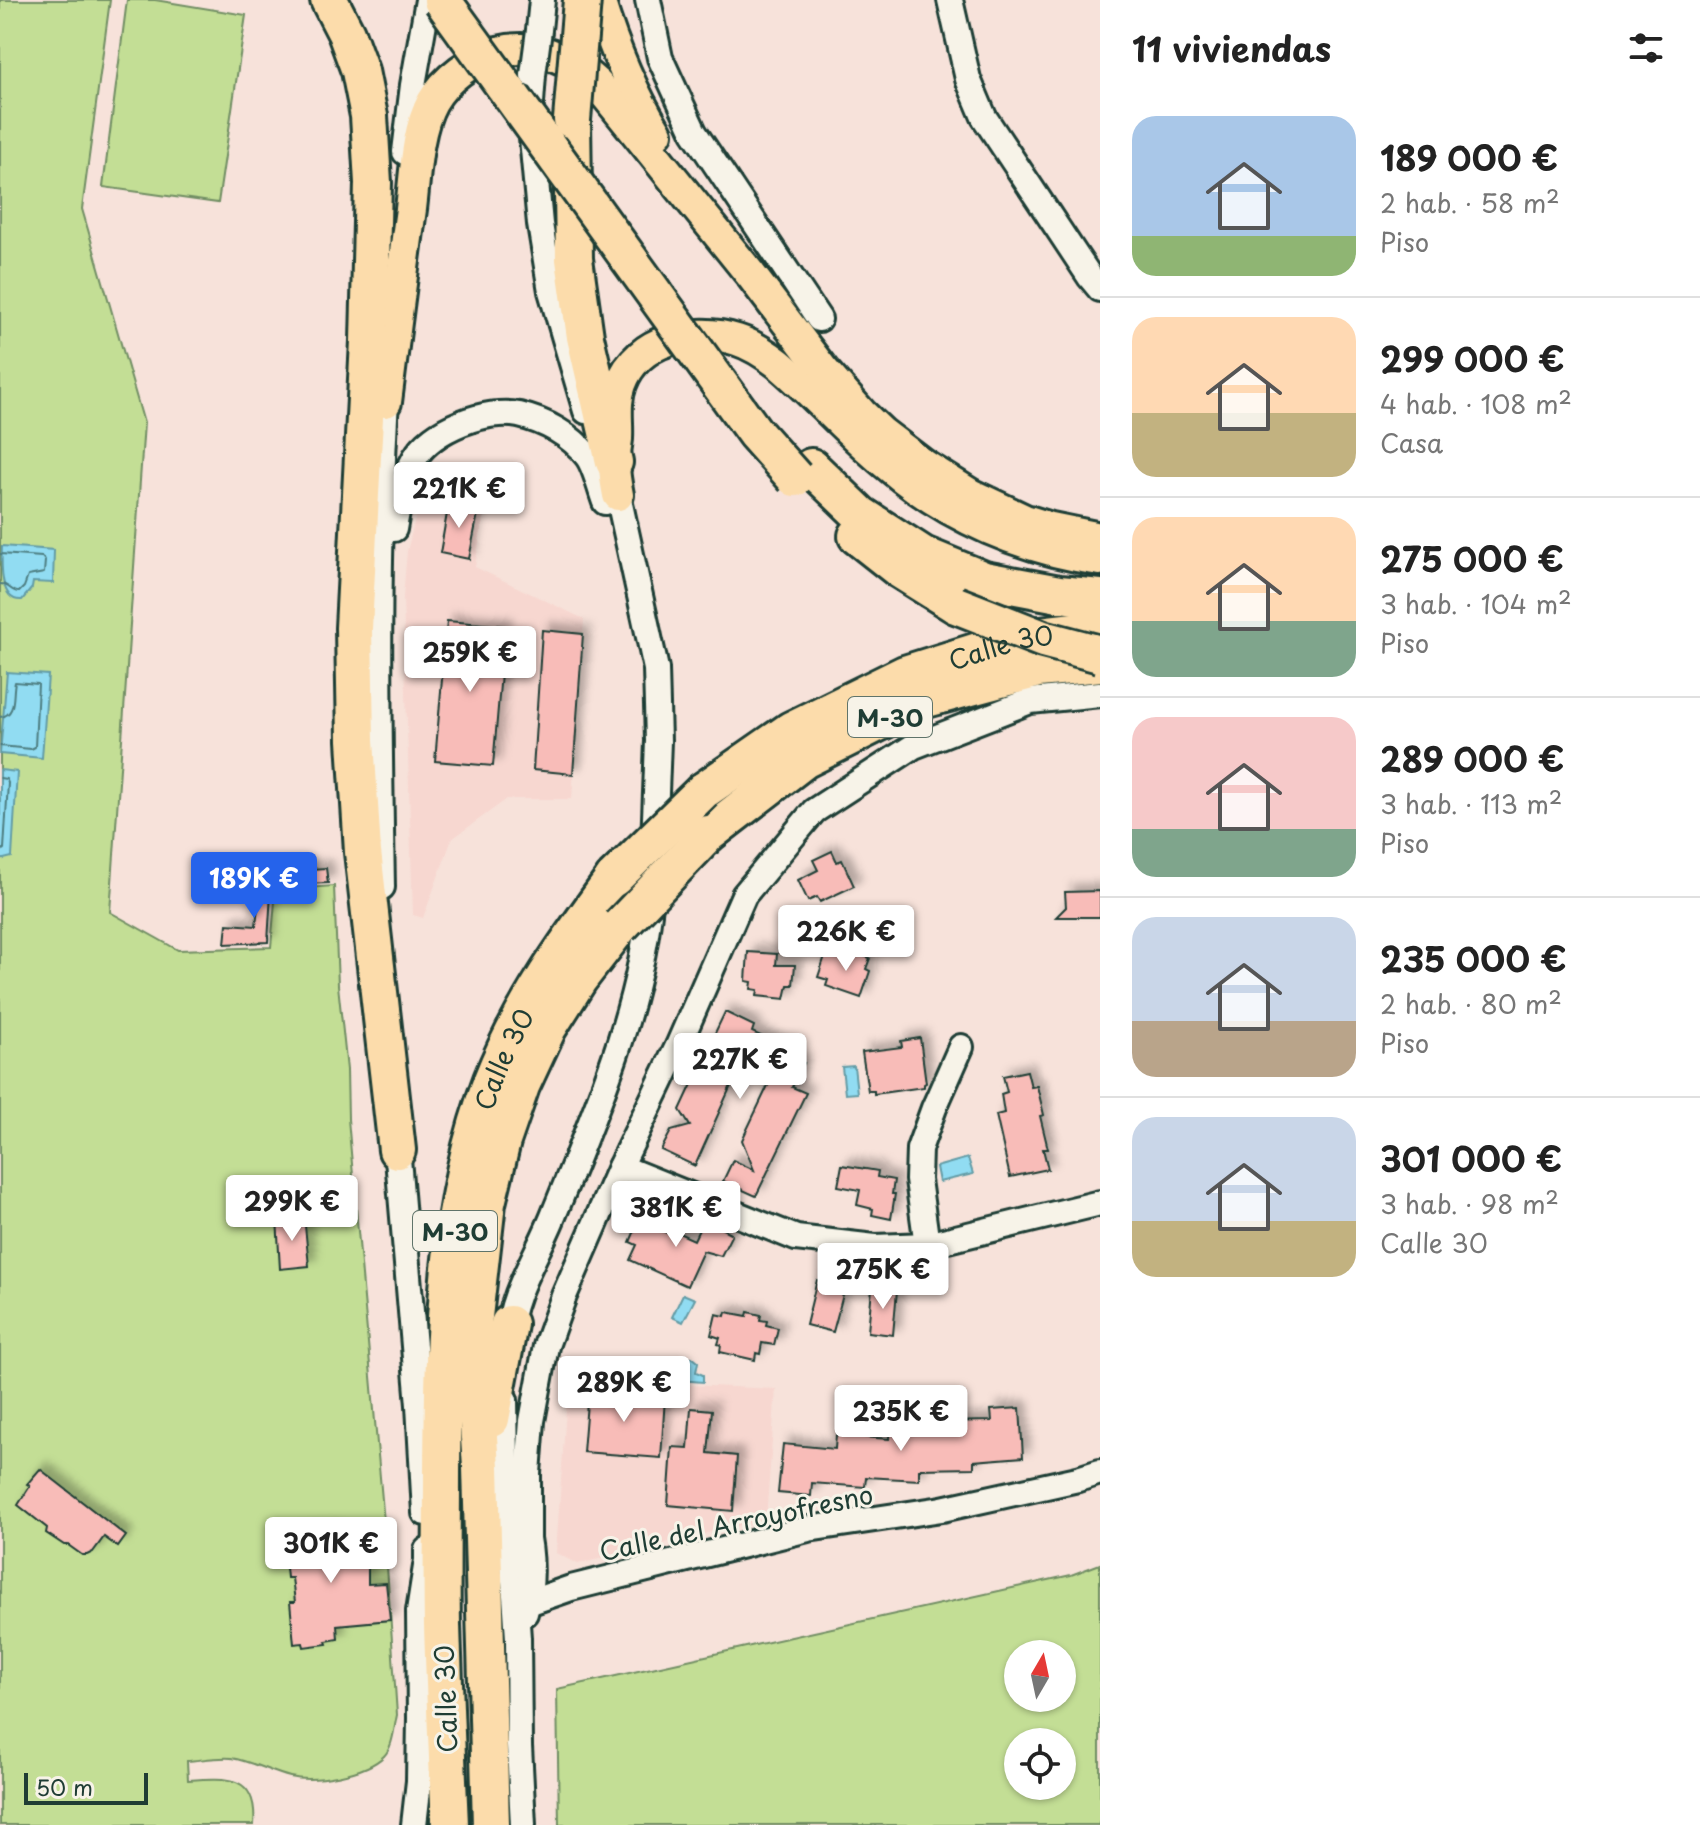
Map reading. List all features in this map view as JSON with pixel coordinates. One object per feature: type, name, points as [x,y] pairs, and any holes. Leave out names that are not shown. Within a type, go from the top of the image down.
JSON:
[{"type":"highway","points":[[329,0],[360,71],[369,116],[373,183],[369,341],[354,628],[356,740],[363,852],[397,1150]]},
{"type":"highway","points":[[442,0],[755,433],[861,515],[923,555],[984,580],[1100,598]]},
{"type":"highway","points":[[469,0],[803,472],[847,528],[900,570],[956,605],[1043,639],[1100,654]]},
{"type":"highway","points":[[582,0],[572,120],[574,259],[585,337],[616,478]]},
{"type":"highway","name":"Calle 30","points":[[450,1825],[442,1624],[444,1332],[458,1200],[473,1135],[493,1077],[525,1010],[557,956],[614,878],[703,791],[791,730],[905,674],[1023,637],[1100,628]]},
{"type":"highway","name":"Calle 30","points":[[491,1825],[481,1467],[472,1334],[487,1203],[502,1141],[521,1086],[548,1028],[579,979],[620,926],[708,834],[804,760],[926,699],[1038,669],[1100,663]]},
{"type":"highway","points":[[481,1467],[509,1324]]},
{"type":"highway","points":[[427,1560],[442,1624]]},
{"type":"main road","points":[[599,0],[640,105],[751,275]]},
{"type":"main road","points":[[386,402],[418,149],[430,104],[441,88],[458,73],[493,54],[529,48],[548,52],[581,69],[613,101],[824,371],[882,433],[970,494],[1025,520],[1100,538]]},
{"type":"main road","points":[[616,478],[616,401],[627,371],[643,354],[677,337],[696,334],[728,337],[760,350],[800,381],[891,469],[960,516],[1010,537],[1100,560]]},
{"type":"street","points":[[414,1825],[419,1781],[419,1611],[427,1560],[419,1405],[383,942],[379,741],[386,402],[404,159],[428,0]]},
{"type":"street","points":[[523,1825],[518,1638],[504,1398],[509,1324],[527,1271],[602,1096],[636,988],[649,913],[658,741],[656,669],[616,478],[594,439],[551,291],[540,224],[530,117],[542,0]]},
{"type":"street","points":[[648,0],[660,58],[694,132],[819,319]]},
{"type":"street","points":[[950,0],[968,79],[984,117],[1100,289]]},
{"type":"street","points":[[380,612],[399,500],[416,456],[434,436],[464,421],[491,416],[517,415],[561,431],[589,458],[635,579]]},
{"type":"street","points":[[528,1536],[532,1421],[546,1346],[564,1296],[620,1167],[678,1046],[744,895],[814,811],[914,746],[1030,701],[1100,694]]},
{"type":"street","points":[[927,1245],[918,1180],[919,1149],[961,1047]]},
{"type":"street","points":[[620,1167],[796,1238],[875,1247],[927,1245],[1100,1203]]},
{"type":"street","points":[[505,1430],[532,1563],[518,1638]]},
{"type":"street","name":"Calle del Arroyofresno","points":[[529,1592],[571,1588],[808,1529],[942,1509],[1100,1472]]},
{"type":"shaded area","points":[[425,481],[486,499],[475,567],[584,619],[572,799],[507,799],[452,839],[423,918],[413,915],[403,597],[407,551]]},
{"type":"shaded area","points":[[569,1365],[662,1384],[776,1389],[766,1519],[578,1564],[556,1553]]},
{"type":"green space","points":[[0,0],[110,0],[82,209],[144,423],[110,912],[178,950],[271,947],[276,890],[334,886],[348,1119],[384,1522],[397,1715],[391,1742],[384,1756],[365,1768],[339,1776],[300,1779],[231,1758],[187,1761],[188,1780],[228,1780],[245,1788],[251,1796],[254,1825],[0,1825]]},
{"type":"green space","points":[[127,0],[155,0],[246,15],[218,203],[103,187]]},
{"type":"green space","points":[[1100,1564],[1100,1825],[559,1825],[557,1689],[1071,1575]]},
{"type":"water","points":[[2,546],[54,550],[53,583],[33,582],[22,600],[9,595],[3,581]]},
{"type":"water","points":[[7,672],[48,675],[42,758],[0,754]]},
{"type":"water","points":[[0,770],[17,772],[12,857],[0,860]]},
{"type":"water","points":[[854,1066],[857,1093],[845,1094],[842,1067]]},
{"type":"water","points":[[968,1158],[973,1174],[939,1182],[936,1167]]},
{"type":"water","points":[[683,1294],[695,1299],[683,1322],[672,1317]]},
{"type":"water","points":[[692,1357],[698,1362],[696,1372],[703,1375],[703,1382],[679,1380],[676,1373]]},
{"type":"building","points":[[449,502],[479,508],[469,559],[440,553]]},
{"type":"building","points":[[447,621],[505,626],[493,766],[435,761]]},
{"type":"building","points":[[542,630],[583,634],[573,774],[533,770]]},
{"type":"building","points":[[832,851],[837,862],[842,860],[854,886],[820,902],[817,897],[808,901],[798,880],[818,870],[813,860]]},
{"type":"building","points":[[326,868],[328,883],[279,885],[278,871]]},
{"type":"building","points":[[261,875],[272,876],[268,942],[225,944],[227,924],[256,926]]},
{"type":"building","points":[[1100,891],[1100,917],[1056,917],[1066,907],[1065,892]]},
{"type":"building","points":[[849,951],[870,958],[866,969],[870,971],[861,998],[826,986],[828,980],[818,977],[826,953],[846,960]]},
{"type":"building","points":[[748,952],[777,954],[776,965],[795,965],[793,985],[788,985],[785,999],[757,996],[758,990],[751,989],[752,982],[746,981]]},
{"type":"building","points":[[725,1012],[754,1026],[752,1032],[782,1046],[780,1049],[786,1052],[786,1056],[804,1063],[792,1087],[806,1093],[756,1196],[723,1181],[733,1160],[754,1170],[742,1140],[773,1075],[742,1061],[695,1166],[661,1150],[671,1131],[690,1126],[680,1110]]},
{"type":"building","points":[[920,1038],[924,1087],[874,1094],[874,1091],[868,1091],[862,1052],[902,1047],[901,1041]]},
{"type":"building","points":[[1027,1071],[1031,1087],[1037,1086],[1044,1115],[1040,1116],[1048,1149],[1043,1149],[1048,1169],[1010,1177],[996,1115],[1004,1113],[1001,1094],[1007,1092],[1003,1076]]},
{"type":"building","points":[[842,1165],[878,1171],[877,1177],[894,1180],[891,1219],[872,1215],[873,1209],[857,1205],[860,1190],[838,1186]]},
{"type":"building","points":[[304,1216],[309,1266],[280,1269],[277,1218]]},
{"type":"building","points":[[704,1219],[732,1234],[721,1256],[703,1251],[687,1286],[630,1260],[637,1245],[630,1242],[639,1221],[667,1233],[670,1229],[694,1240]]},
{"type":"building","points":[[817,1280],[845,1287],[833,1332],[806,1325]]},
{"type":"building","points":[[872,1288],[897,1290],[893,1335],[868,1332]]},
{"type":"building","points":[[726,1312],[761,1315],[760,1320],[767,1321],[766,1325],[778,1328],[774,1345],[762,1343],[755,1360],[720,1352],[720,1338],[711,1335],[716,1314],[725,1316]]},
{"type":"building","points":[[588,1390],[665,1397],[661,1458],[583,1452]]},
{"type":"building","points":[[691,1408],[712,1410],[708,1453],[737,1456],[733,1511],[668,1505],[672,1447],[688,1448]]},
{"type":"building","points":[[1020,1408],[1023,1457],[974,1461],[974,1468],[919,1469],[919,1480],[866,1477],[865,1487],[812,1483],[811,1496],[778,1493],[783,1444],[835,1449],[836,1435],[889,1439],[890,1428],[941,1432],[941,1422],[992,1421],[991,1410]]},
{"type":"building","points":[[40,1469],[126,1536],[118,1547],[104,1537],[93,1552],[82,1555],[46,1533],[47,1528],[18,1505],[30,1486],[27,1484]]},
{"type":"building","points":[[333,1531],[334,1535],[368,1533],[368,1584],[386,1583],[390,1620],[337,1625],[338,1639],[304,1647],[303,1643],[294,1644],[290,1602],[295,1602],[292,1578],[287,1578],[283,1536]]}]
